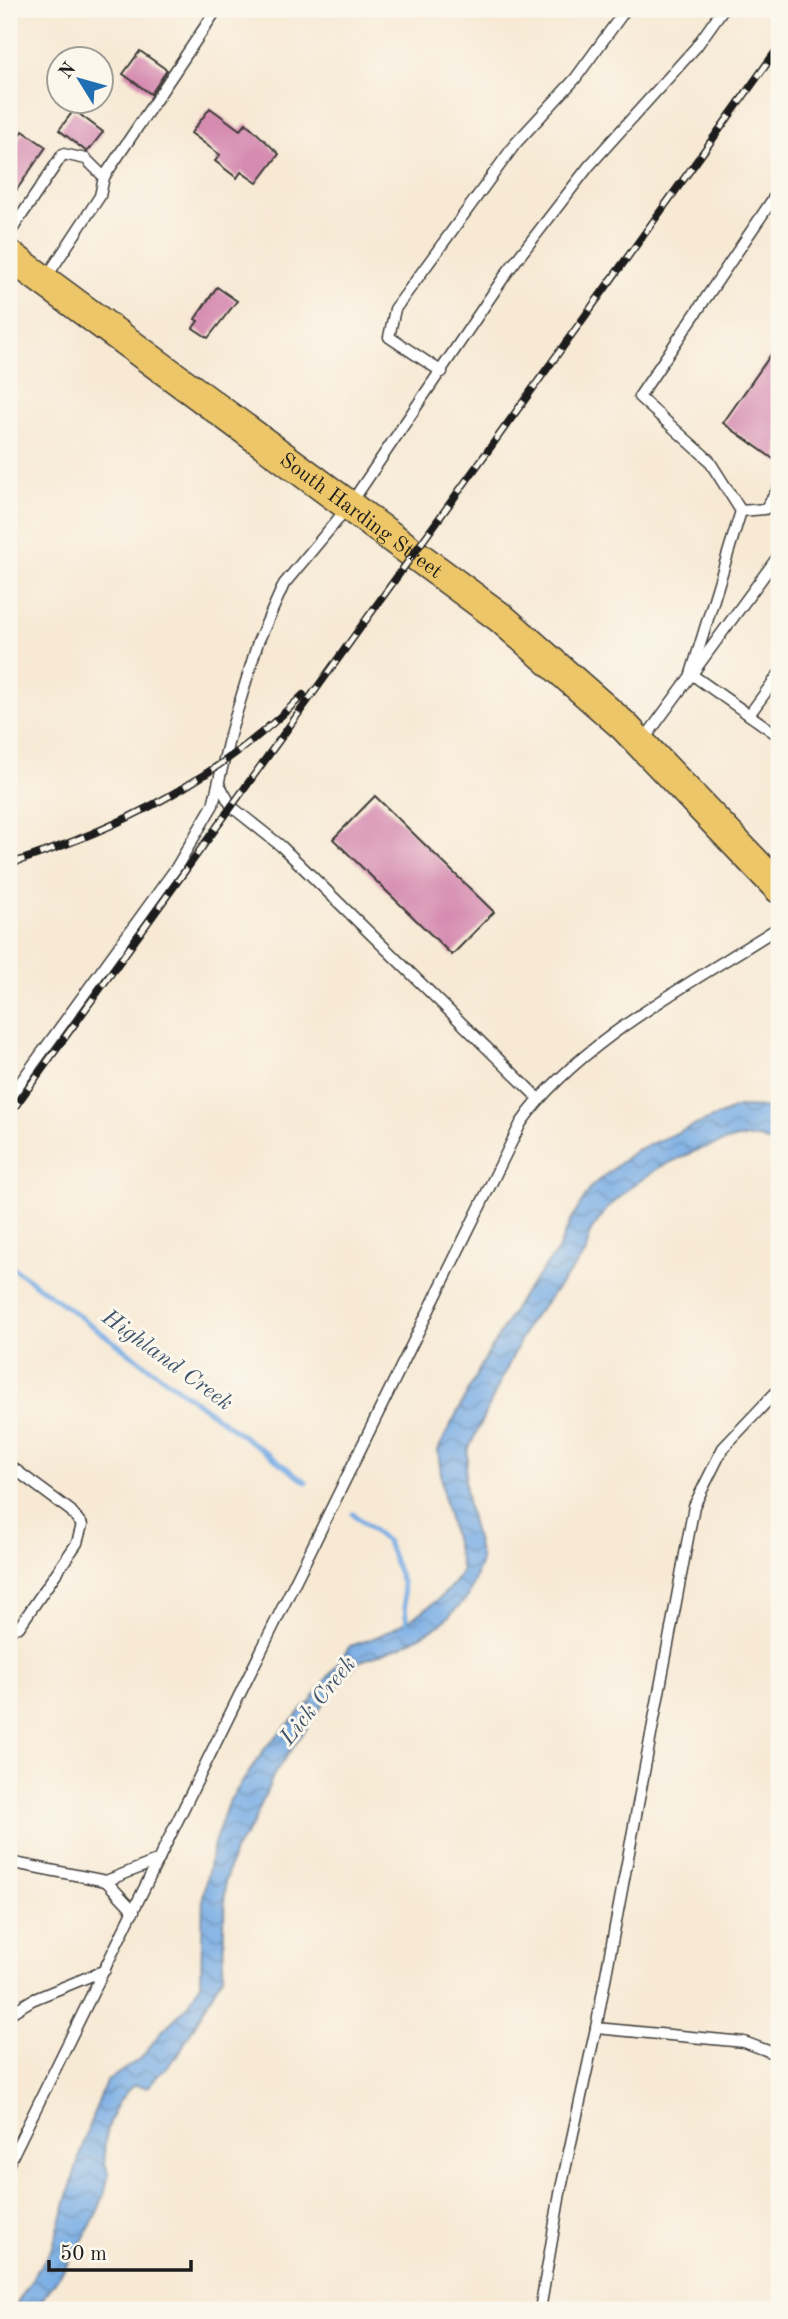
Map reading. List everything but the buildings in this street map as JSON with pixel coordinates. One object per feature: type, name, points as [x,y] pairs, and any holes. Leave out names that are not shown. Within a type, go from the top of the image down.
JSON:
[{"type":"main road","name":"South Harding Street","points":[[9,255],[501,618],[640,744],[779,888]]},
{"type":"lane","points":[[44,281],[100,196],[104,177],[217,9]]},
{"type":"lane","points":[[442,372],[389,337],[395,309],[516,143],[575,79],[626,9]]},
{"type":"lane","points":[[9,1098],[176,868],[213,805],[231,731],[258,642],[284,584],[349,506],[508,271],[589,166],[696,47],[723,9]]},
{"type":"lane","points":[[9,234],[63,155],[86,159],[104,177]]},
{"type":"lane","points":[[691,674],[741,511],[708,458],[639,397],[779,190]]},
{"type":"lane","points":[[741,511],[765,509],[779,488]]},
{"type":"lane","points":[[640,744],[779,555]]},
{"type":"lane","points":[[691,674],[779,736]]},
{"type":"lane","points":[[749,715],[779,674]]},
{"type":"lane","points":[[219,784],[232,807],[282,846],[538,1098]]},
{"type":"lane","points":[[9,2163],[521,1123],[538,1098],[580,1060],[636,1020],[779,927]]},
{"type":"lane","points":[[540,2310],[560,2193],[596,2028],[694,1506],[723,1448],[779,1389]]},
{"type":"lane","points":[[9,1465],[71,1511],[82,1525],[77,1543],[19,1626],[9,1629]]},
{"type":"lane","points":[[9,1862],[106,1881],[159,1860]]},
{"type":"lane","points":[[106,1881],[134,1911]]},
{"type":"lane","points":[[9,2014],[32,2000],[105,1970]]},
{"type":"lane","points":[[596,2028],[744,2042],[779,2055]]},
{"type":"water","name":"Lick Creek","points":[[738,1107],[770,1108],[779,1113],[779,1146],[759,1138],[737,1138],[700,1149],[660,1167],[631,1187],[607,1209],[591,1231],[585,1254],[528,1324],[468,1450],[465,1480],[467,1501],[481,1561],[468,1597],[440,1625],[402,1646],[358,1662],[329,1696],[274,1774],[252,1826],[234,1851],[225,1881],[223,1975],[178,2055],[147,2087],[134,2085],[120,2100],[110,2120],[105,2142],[108,2173],[106,2189],[80,2244],[35,2310],[13,2310],[53,2246],[88,2128],[106,2082],[142,2057],[161,2032],[188,2006],[201,1981],[203,1895],[214,1843],[228,1803],[267,1746],[310,1702],[350,1646],[381,1635],[429,1607],[454,1583],[462,1570],[444,1499],[438,1450],[482,1364],[522,1296],[558,1250],[571,1220],[592,1186],[636,1150]]},
{"type":"waterway","name":"Highland Creek","points":[[9,1265],[306,1482]]},
{"type":"waterway","name":"Highland Creek","points":[[353,1514],[387,1542],[402,1582],[407,1624]]},
{"type":"railway","points":[[9,1115],[779,47]]},
{"type":"railway","points":[[9,864],[90,834],[166,798],[238,752],[303,695]]}]
